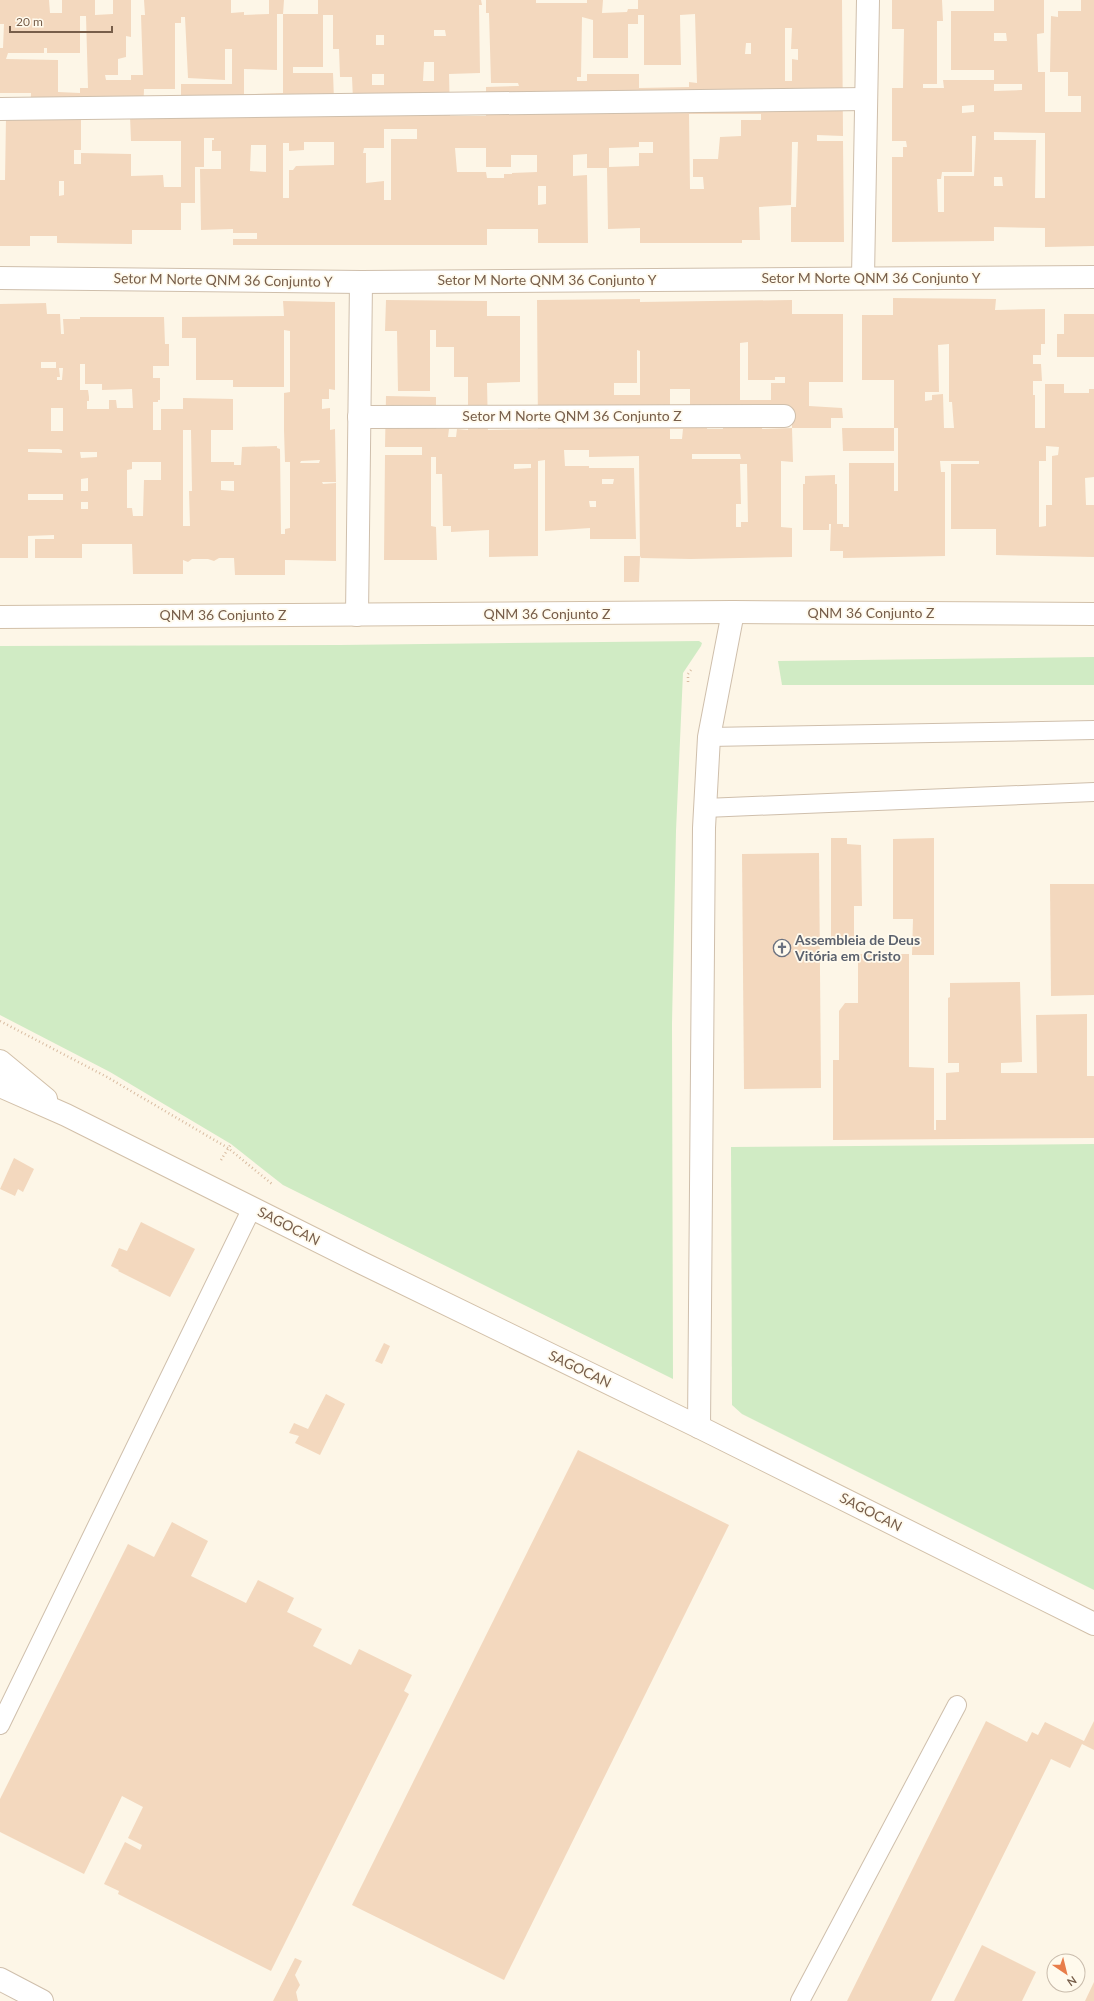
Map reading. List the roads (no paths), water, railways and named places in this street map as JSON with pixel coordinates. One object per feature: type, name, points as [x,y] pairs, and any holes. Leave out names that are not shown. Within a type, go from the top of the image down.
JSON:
[{"type":"street","points":[[863,277],[868,0]]},
{"type":"street","points":[[0,109],[866,99]]},
{"type":"street","name":"Setor M Norte QNM 36 Conjunto Y","points":[[0,278],[361,282],[863,277],[1094,277]]},
{"type":"street","points":[[357,615],[361,282]]},
{"type":"street","name":"Setor M Norte QNM 36 Conjunto Z","points":[[360,417],[784,416]]},
{"type":"street","points":[[700,1426],[704,828],[710,737],[733,612]]},
{"type":"street","name":"QNM 36 Conjunto Z","points":[[0,617],[733,612],[1094,614]]},
{"type":"street","name":"SAGOCAN","points":[[0,1061],[66,1115]]},
{"type":"street","name":"SAGOCAN","points":[[0,1086],[66,1115],[252,1208],[700,1426],[1094,1624]]},
{"type":"street","points":[[0,1979],[42,2001]]},
{"type":"lane","points":[[710,737],[1094,730]]},
{"type":"lane","points":[[705,808],[1094,792]]},
{"type":"lane","points":[[0,1725],[252,1208]]},
{"type":"lane","points":[[800,2001],[957,1705]]},
{"type":"place","name":"Assembleia de Deus Vitória em Cristo","points":[[782,948]]}]
